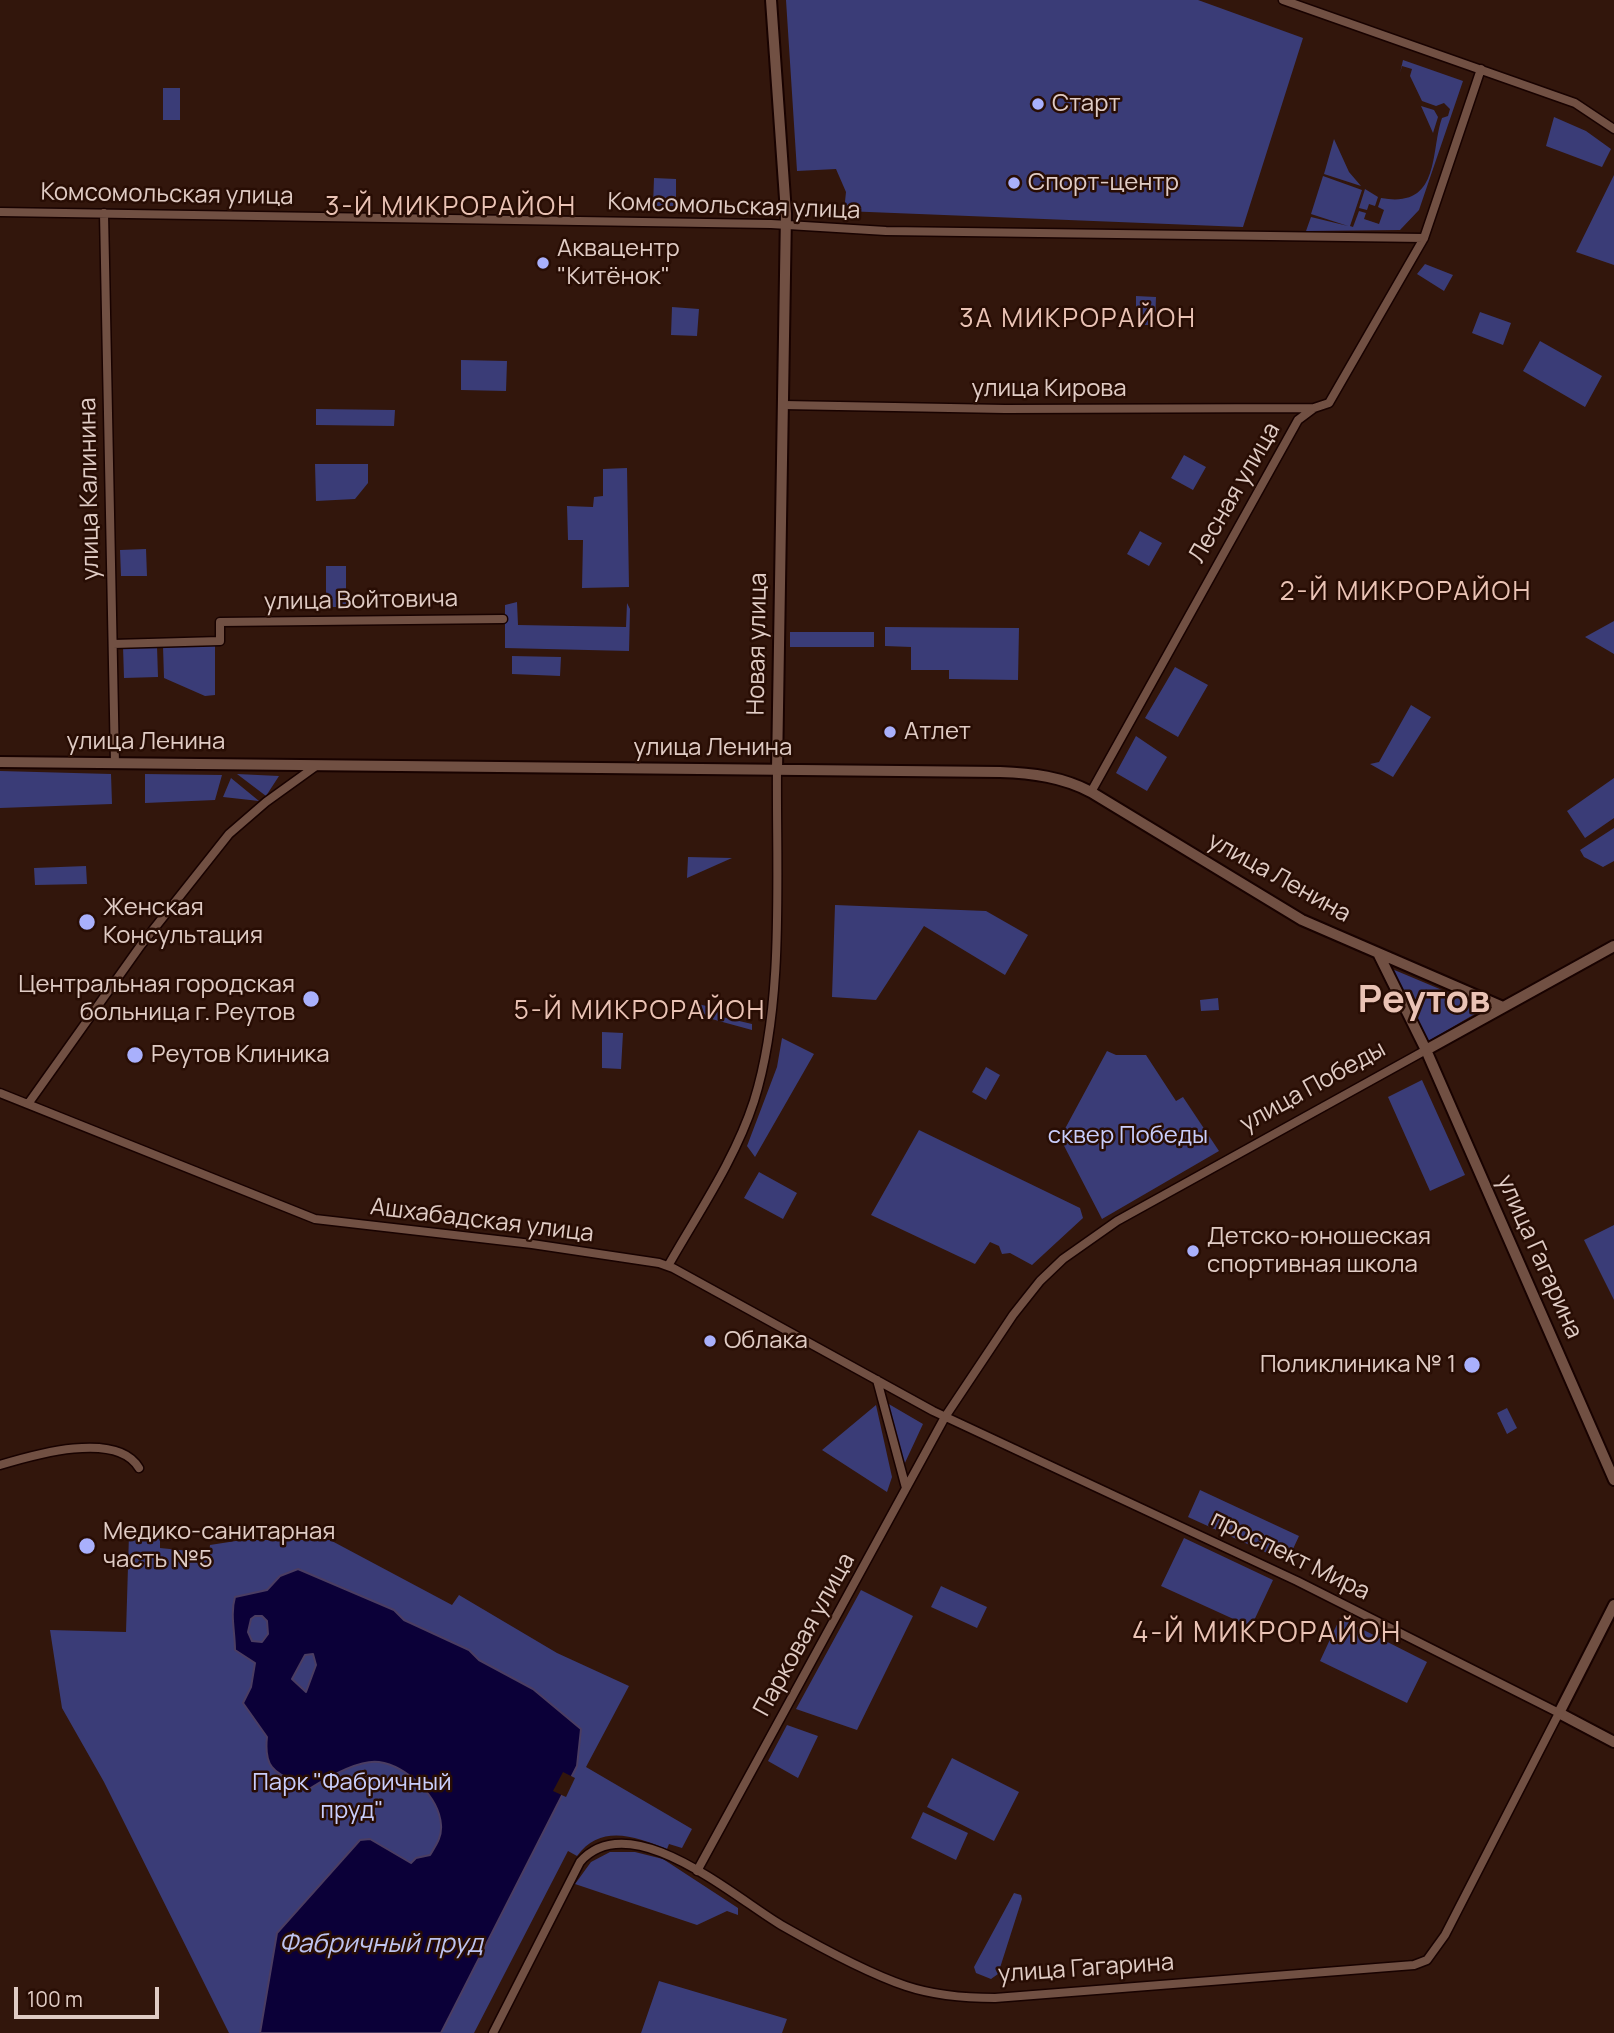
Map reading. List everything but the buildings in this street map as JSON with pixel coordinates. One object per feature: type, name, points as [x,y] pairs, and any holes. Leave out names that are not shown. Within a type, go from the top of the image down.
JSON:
[{"type":"street","name":"Новая улица","points":[[668,1266],[727,1162],[747,1119],[764,1064],[774,980],[786,225],[771,0]]},
{"type":"street","points":[[1283,0],[1575,103],[1614,130]]},
{"type":"street","name":"Лесная улица","points":[[1091,792],[1298,420],[1314,408],[1329,403],[1424,238],[1481,69]]},
{"type":"street","name":"Комсомольская улица","points":[[0,212],[1424,238]]},
{"type":"street","name":"улица Калинина","points":[[104,213],[115,764]]},
{"type":"street","name":"улица Кирова","points":[[783,405],[1013,409],[1314,408]]},
{"type":"street","name":"улица Войтовича","points":[[113,644],[220,642],[220,622],[503,619]]},
{"type":"street","name":"улица Ленина","points":[[0,762],[1013,772],[1061,779],[1091,792],[1302,920],[1503,1007]]},
{"type":"street","points":[[28,1104],[141,945],[229,834],[266,802],[319,764]]},
{"type":"street","name":"улица Победы","points":[[945,1416],[1019,1306],[1063,1259],[1117,1221],[1614,946]]},
{"type":"street","points":[[1380,955],[1426,1050]]},
{"type":"street","name":"улица Гагарина","points":[[1426,1050],[1614,1480]]},
{"type":"street","name":"Ашхабадская улица","points":[[0,1093],[315,1219],[533,1244],[668,1266],[945,1416]]},
{"type":"street","points":[[877,1380],[906,1488]]},
{"type":"street","name":"Парковая улица","points":[[697,1871],[945,1416]]},
{"type":"street","name":"проспект Мира","points":[[945,1416],[1297,1581],[1614,1742]]},
{"type":"street","points":[[0,1465],[41,1453],[100,1447],[127,1455],[139,1468]]},
{"type":"street","name":"улица Гагарина","points":[[494,2033],[580,1862],[589,1852],[604,1845],[645,1847],[682,1861],[802,1937],[905,1986],[943,1994],[995,1998],[1414,1965],[1427,1959],[1445,1935],[1614,1605]]},
{"type":"green space","name":"Старт","points":[[786,0],[1198,0],[1303,38],[1243,227],[844,211],[846,192],[836,169],[797,171]]},
{"type":"green space","points":[[1403,60],[1463,81],[1419,210],[1400,230],[1306,231],[1311,217],[1348,226],[1311,214],[1323,176],[1362,190],[1350,226],[1353,227],[1359,211],[1366,213],[1364,219],[1379,224],[1384,210],[1378,207],[1381,198],[1400,199],[1414,195],[1424,186],[1430,175],[1442,118],[1448,116],[1450,109],[1444,103],[1436,106],[1422,101],[1410,76],[1412,69],[1402,66],[1400,73]]},
{"type":"green space","points":[[163,88],[180,88],[180,120],[163,120]]},
{"type":"green space","points":[[1421,106],[1434,110],[1438,117],[1433,133]]},
{"type":"green space","points":[[1554,117],[1586,131],[1611,149],[1602,167],[1546,146]]},
{"type":"green space","points":[[1334,139],[1349,172],[1361,186],[1324,174]]},
{"type":"green space","points":[[1614,175],[1614,265],[1576,252]]},
{"type":"green space","points":[[654,178],[676,179],[676,206],[653,206]]},
{"type":"green space","points":[[1365,189],[1378,197],[1375,206],[1369,204],[1367,210],[1359,208]]},
{"type":"green space","points":[[1425,264],[1453,275],[1444,291],[1417,274]]},
{"type":"green space","points":[[1136,296],[1156,297],[1155,325],[1136,325]]},
{"type":"green space","points":[[672,307],[699,309],[697,336],[671,335]]},
{"type":"green space","points":[[1480,312],[1511,323],[1503,345],[1472,333]]},
{"type":"green space","points":[[1540,341],[1602,376],[1585,407],[1523,371]]},
{"type":"green space","points":[[461,360],[507,361],[506,391],[461,390]]},
{"type":"green space","points":[[316,409],[395,410],[394,426],[316,425]]},
{"type":"green space","points":[[1184,455],[1206,467],[1193,490],[1171,478]]},
{"type":"green space","points":[[315,464],[368,464],[368,483],[355,499],[316,501]]},
{"type":"green space","points":[[627,468],[629,587],[582,588],[583,540],[568,540],[567,506],[593,507],[594,497],[603,496],[603,469]]},
{"type":"green space","points":[[1140,531],[1162,543],[1149,566],[1127,554]]},
{"type":"green space","points":[[146,549],[147,576],[121,576],[120,550]]},
{"type":"green space","points":[[326,566],[346,566],[346,607],[326,607]]},
{"type":"green space","points":[[517,602],[518,625],[626,627],[627,603],[630,609],[629,651],[505,648],[505,605]]},
{"type":"green space","points":[[1614,621],[1614,654],[1585,637]]},
{"type":"green space","points":[[885,627],[1019,628],[1018,680],[949,679],[949,670],[911,670],[911,647],[885,646]]},
{"type":"green space","points":[[790,632],[874,632],[874,647],[790,647]]},
{"type":"green space","points":[[215,645],[215,695],[205,696],[164,678],[163,646]]},
{"type":"green space","points":[[123,646],[157,646],[158,677],[124,678]]},
{"type":"green space","points":[[512,656],[561,657],[560,676],[512,674]]},
{"type":"green space","points":[[1175,667],[1208,685],[1178,737],[1145,718]]},
{"type":"green space","points":[[1411,705],[1431,717],[1393,777],[1370,764],[1379,762]]},
{"type":"green space","points":[[1136,736],[1167,757],[1147,791],[1116,773]]},
{"type":"green space","points":[[0,771],[111,774],[112,804],[0,808]]},
{"type":"green space","points":[[145,774],[222,775],[215,800],[145,803]]},
{"type":"green space","points":[[237,774],[279,776],[266,796]]},
{"type":"green space","points":[[231,778],[259,801],[223,797]]},
{"type":"green space","points":[[1614,778],[1614,818],[1585,838],[1567,811]]},
{"type":"green space","points":[[1614,828],[1614,861],[1603,867],[1584,857],[1580,850]]},
{"type":"green space","points":[[688,857],[732,858],[687,878]]},
{"type":"green space","points":[[86,866],[87,884],[35,885],[34,868]]},
{"type":"green space","points":[[835,905],[986,911],[1028,935],[1005,975],[924,926],[876,1000],[832,997]]},
{"type":"green space","points":[[1392,969],[1485,1008],[1427,1042]]},
{"type":"green space","points":[[1218,998],[1219,1010],[1201,1011],[1200,1000]]},
{"type":"green space","points":[[694,1003],[723,1010],[722,1017],[752,1024],[752,1030],[708,1018]]},
{"type":"green space","points":[[602,1032],[623,1033],[621,1069],[602,1068]]},
{"type":"green space","points":[[782,1038],[814,1054],[755,1157],[747,1146],[777,1067]]},
{"type":"green space","name":"сквер Победы","points":[[1107,1051],[1116,1055],[1146,1055],[1176,1101],[1183,1097],[1219,1151],[1102,1219],[1060,1138]]},
{"type":"green space","points":[[986,1067],[1000,1075],[986,1100],[972,1092]]},
{"type":"green space","points":[[1422,1080],[1465,1175],[1430,1191],[1388,1097]]},
{"type":"green space","points":[[919,1130],[1080,1208],[1083,1218],[1032,1265],[1010,1253],[1002,1254],[999,1246],[990,1242],[975,1264],[871,1215]]},
{"type":"green space","points":[[759,1172],[797,1193],[783,1219],[744,1198]]},
{"type":"green space","points":[[1614,1225],[1614,1300],[1584,1240]]},
{"type":"green space","points":[[887,1403],[923,1424],[903,1467]]},
{"type":"green space","points":[[876,1405],[892,1477],[887,1492],[822,1450]]},
{"type":"green space","points":[[1507,1408],[1517,1428],[1507,1434],[1497,1413]]},
{"type":"green space","points":[[1200,1490],[1299,1536],[1287,1562],[1188,1517]]},
{"type":"green space","name":"Парк \"Фабричный пруд\"","points":[[129,1534],[160,1539],[160,1548],[209,1553],[210,1545],[242,1540],[330,1540],[452,1605],[459,1595],[557,1653],[629,1686],[586,1767],[692,1829],[682,1848],[669,1844],[667,1849],[630,1837],[607,1836],[586,1846],[577,1856],[568,1851],[474,2033],[229,2033],[104,1782],[62,1708],[50,1630],[126,1632]]},
{"type":"green space","points":[[1184,1538],[1273,1580],[1251,1627],[1161,1586]]},
{"type":"green space","points":[[941,1586],[987,1607],[977,1628],[931,1607]]},
{"type":"green space","points":[[861,1590],[913,1616],[857,1730],[796,1709]]},
{"type":"green space","points":[[1340,1618],[1427,1662],[1407,1703],[1320,1661]]},
{"type":"green space","points":[[787,1725],[818,1736],[798,1778],[768,1761]]},
{"type":"green space","points":[[952,1758],[1019,1792],[994,1841],[927,1807]]},
{"type":"green space","points":[[923,1812],[968,1833],[956,1860],[911,1838]]},
{"type":"green space","points":[[610,1852],[635,1852],[663,1859],[738,1908],[738,1915],[727,1911],[697,1925],[575,1884],[591,1862]]},
{"type":"green space","points":[[1014,1893],[1021,1895],[1022,1899],[998,1974],[991,1979],[976,1973],[974,1967]]},
{"type":"green space","points":[[659,1981],[787,2019],[782,2033],[641,2033]]},
{"type":"water","name":"Фабричный пруд","points":[[298,1569],[394,1610],[404,1620],[469,1650],[479,1660],[533,1689],[581,1729],[577,1766],[441,2033],[260,2033],[277,1933],[360,1840],[370,1839],[411,1863],[416,1858],[430,1855],[441,1829],[439,1814],[428,1793],[400,1769],[371,1762],[342,1771],[309,1789],[282,1775],[271,1765],[266,1749],[267,1737],[243,1703],[251,1687],[255,1663],[235,1650],[233,1610],[235,1597],[267,1590],[280,1576]],"holes":[[[262,1616],[267,1621],[268,1634],[262,1642],[252,1641],[248,1632],[251,1619]],[[313,1654],[316,1665],[306,1692],[292,1679],[305,1655]]]},
{"type":"pier","points":[[563,1772],[575,1778],[566,1797],[553,1791]]},
{"type":"place","name":"Старт","points":[[1038,104]]},
{"type":"place","name":"Спорт-центр","points":[[1014,183]]},
{"type":"place","name":"Аквацентр \"Китёнок\"","points":[[543,263]]},
{"type":"place","name":"Атлет","points":[[890,732]]},
{"type":"place","name":"Женская Консультация","points":[[87,922]]},
{"type":"place","name":"Центральная городская больница г. Реутов","points":[[311,999]]},
{"type":"place","name":"Реутов Клиника","points":[[135,1055]]},
{"type":"place","name":"Детско-юношеская спортивная школа","points":[[1193,1251]]},
{"type":"place","name":"Облака","points":[[710,1341]]},
{"type":"place","name":"Поликлиника № 1","points":[[1472,1365]]},
{"type":"place","name":"Медико-санитарная часть №5","points":[[87,1546]]},
{"type":"district","name":"3-Й МИКРОРАЙОН","points":[[451,208]]},
{"type":"district","name":"3А МИКРОРАЙОН","points":[[1078,320]]},
{"type":"district","name":"2-Й МИКРОРАЙОН","points":[[1406,593]]},
{"type":"district","name":"Реутов","points":[[1424,1001]]},
{"type":"district","name":"5-Й МИКРОРАЙОН","points":[[640,1012]]},
{"type":"district","name":"4-Й МИКРОРАЙОН","points":[[1267,1634]]}]
